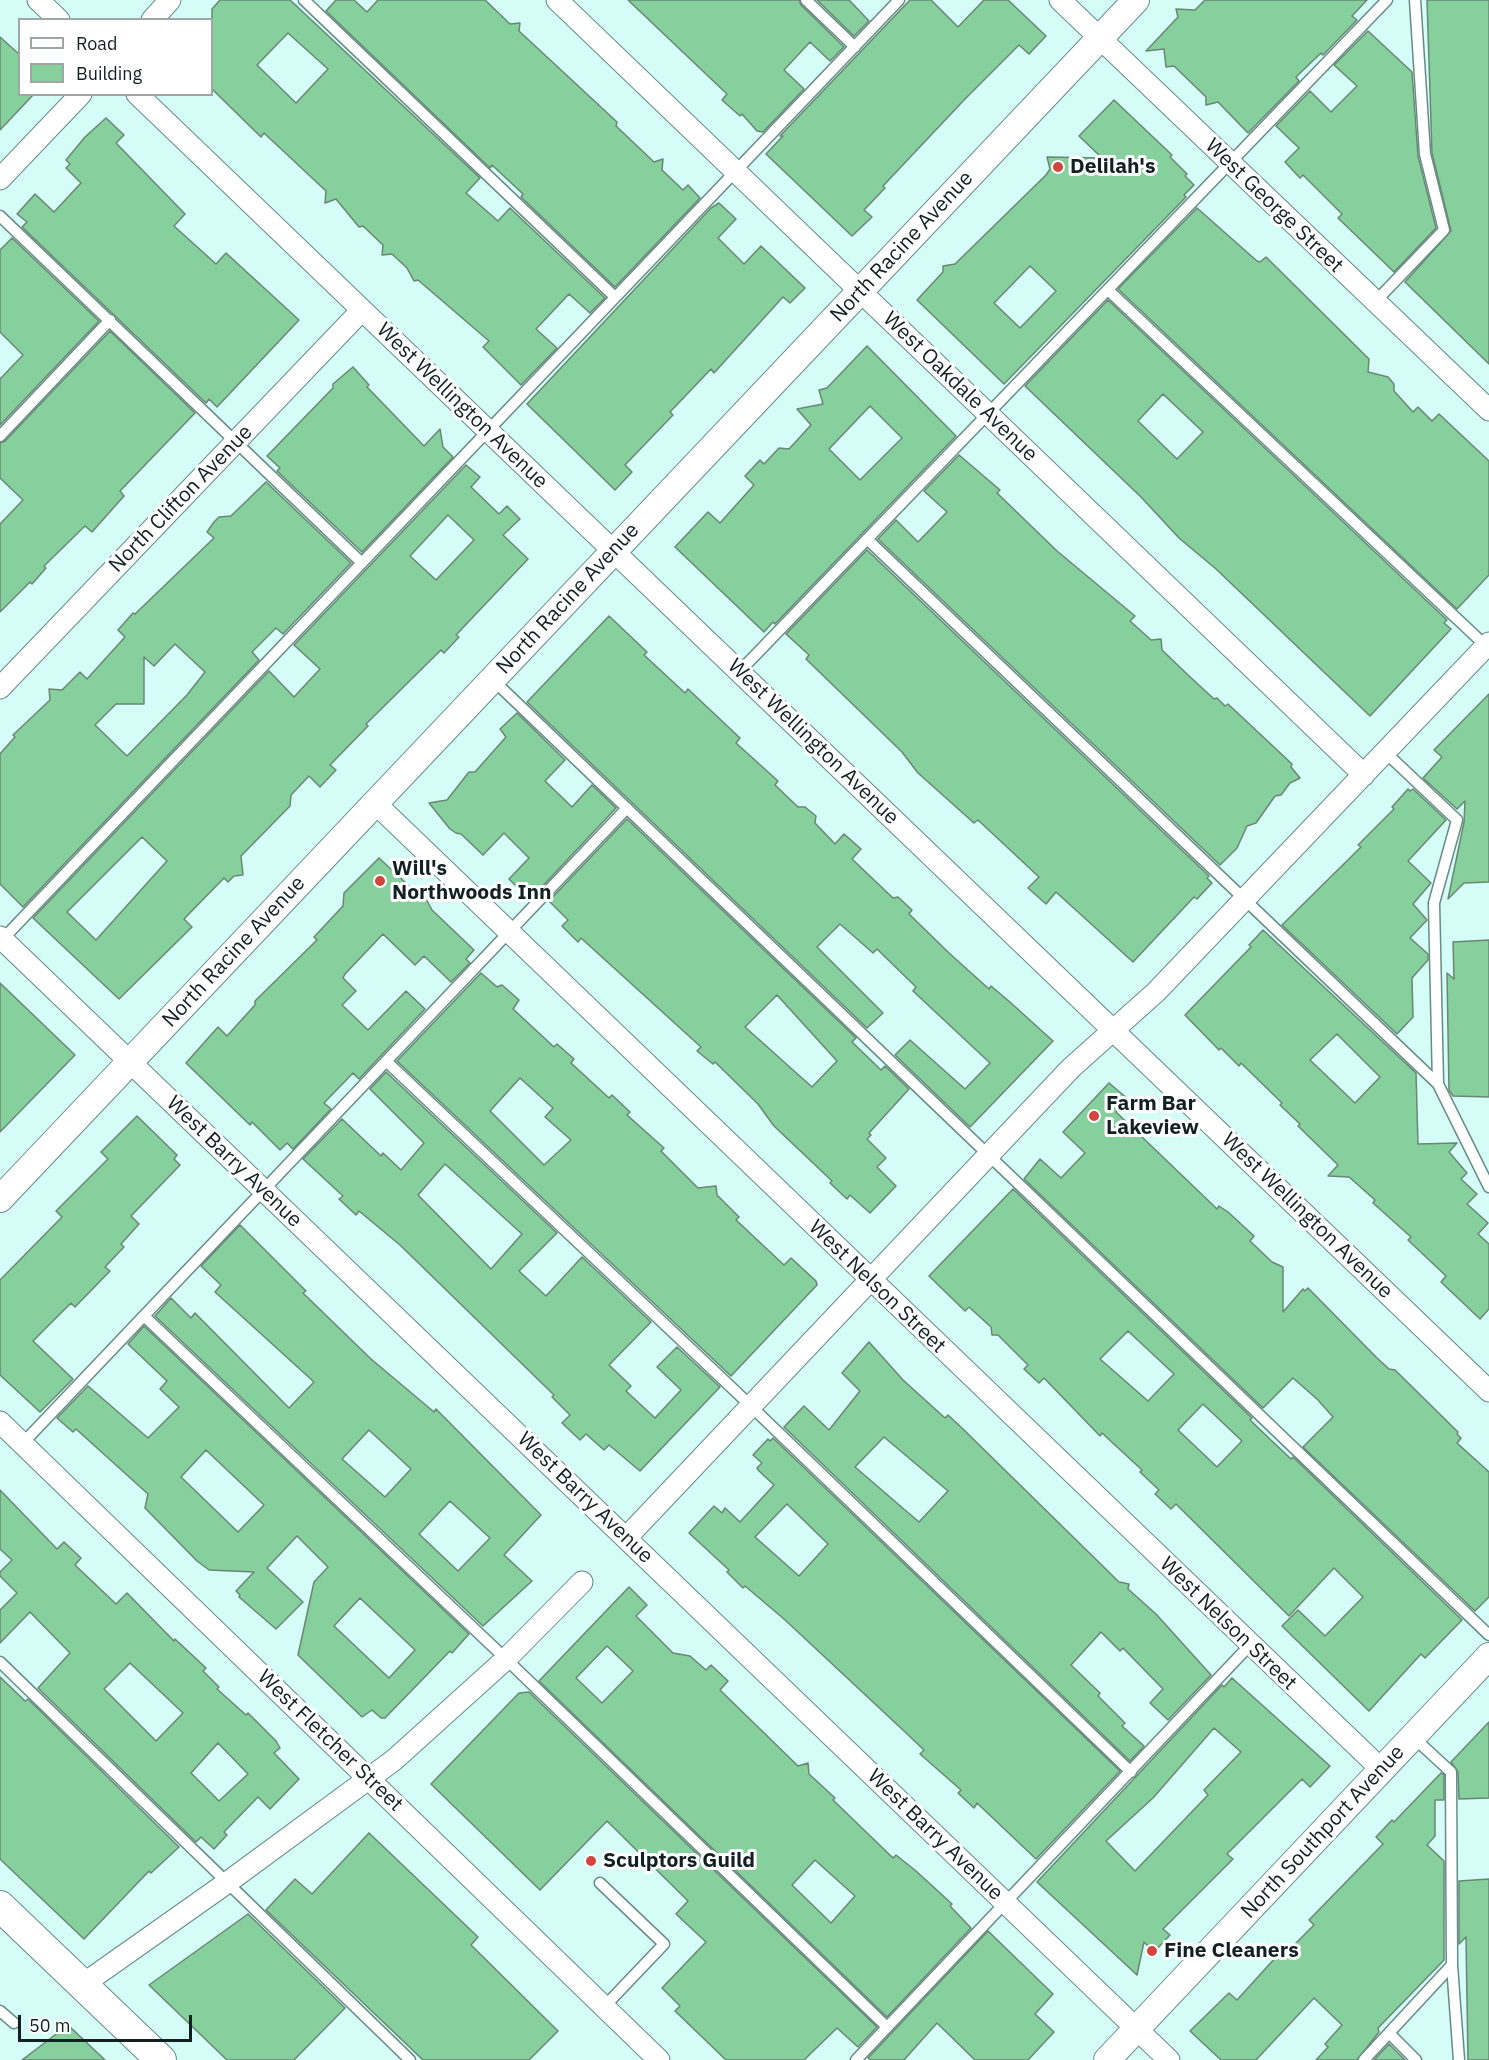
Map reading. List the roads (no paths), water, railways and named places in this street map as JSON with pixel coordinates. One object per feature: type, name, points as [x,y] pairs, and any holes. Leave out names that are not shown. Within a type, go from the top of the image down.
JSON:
[{"type":"main road","points":[[0,1906],[153,2058]]},
{"type":"street","points":[[38,0],[57,18]]},
{"type":"street","points":[[154,18],[170,0]]},
{"type":"street","name":"West Oakdale Avenue","points":[[557,0],[1364,775]]},
{"type":"street","name":"West George Street","points":[[1060,0],[1489,410]]},
{"type":"street","name":"North Racine Avenue","points":[[0,1199],[1136,0]]},
{"type":"street","points":[[0,179],[79,96]]},
{"type":"street","name":"West Wellington Avenue","points":[[139,96],[1489,1391]]},
{"type":"street","name":"North Clifton Avenue","points":[[0,688],[362,310]]},
{"type":"street","points":[[626,1538],[1071,1068],[1156,992],[1487,645]]},
{"type":"street","name":"West Nelson Street","points":[[375,803],[870,1281],[1382,1770]]},
{"type":"street","name":"West Barry Avenue","points":[[1,940],[1169,2060]]},
{"type":"street","name":"West Fletcher Street","points":[[0,1422],[659,2060]]},
{"type":"street","points":[[81,1984],[228,1882],[394,1760],[506,1659],[582,1582]]},
{"type":"street","name":"North Southport Avenue","points":[[1107,2060],[1489,1656]]},
{"type":"lane","points":[[304,0],[615,297]]},
{"type":"lane","points":[[806,0],[855,46]]},
{"type":"lane","points":[[1,940],[899,0]]},
{"type":"lane","points":[[740,672],[1387,0]]},
{"type":"lane","points":[[1376,303],[1444,230],[1425,154],[1415,0]]},
{"type":"lane","points":[[0,216],[362,563]]},
{"type":"lane","points":[[1108,290],[1487,645]]},
{"type":"lane","points":[[0,436],[110,320]]},
{"type":"lane","points":[[867,539],[1438,1083],[1489,1187]]},
{"type":"lane","points":[[492,679],[1489,1635]]},
{"type":"lane","points":[[1385,752],[1457,820],[1434,903],[1438,1083]]},
{"type":"lane","points":[[22,1443],[627,808]]},
{"type":"lane","points":[[386,1061],[751,1406],[1131,1772]]},
{"type":"lane","points":[[144,1316],[506,1659],[887,2027]]},
{"type":"lane","points":[[856,2060],[1250,1645]]},
{"type":"lane","points":[[0,1662],[411,2060]]},
{"type":"lane","points":[[1413,1737],[1451,1772],[1452,1965],[1459,2060]]},
{"type":"lane","points":[[600,1883],[664,1944],[604,2007]]},
{"type":"lane","points":[[1364,2060],[1452,1965]]},
{"type":"lane","points":[[0,2011],[14,2023]]},
{"type":"lane","points":[[1389,2033],[1416,2060]]},
{"type":"place","name":"Delilah's","points":[[1058,167]]},
{"type":"place","name":"Will's Northwoods Inn","points":[[380,881]]},
{"type":"place","name":"Farm Bar Lakeview","points":[[1094,1116]]},
{"type":"place","name":"Sculptors Guild","points":[[591,1861]]},
{"type":"place","name":"Fine Cleaners","points":[[1152,1951]]}]
